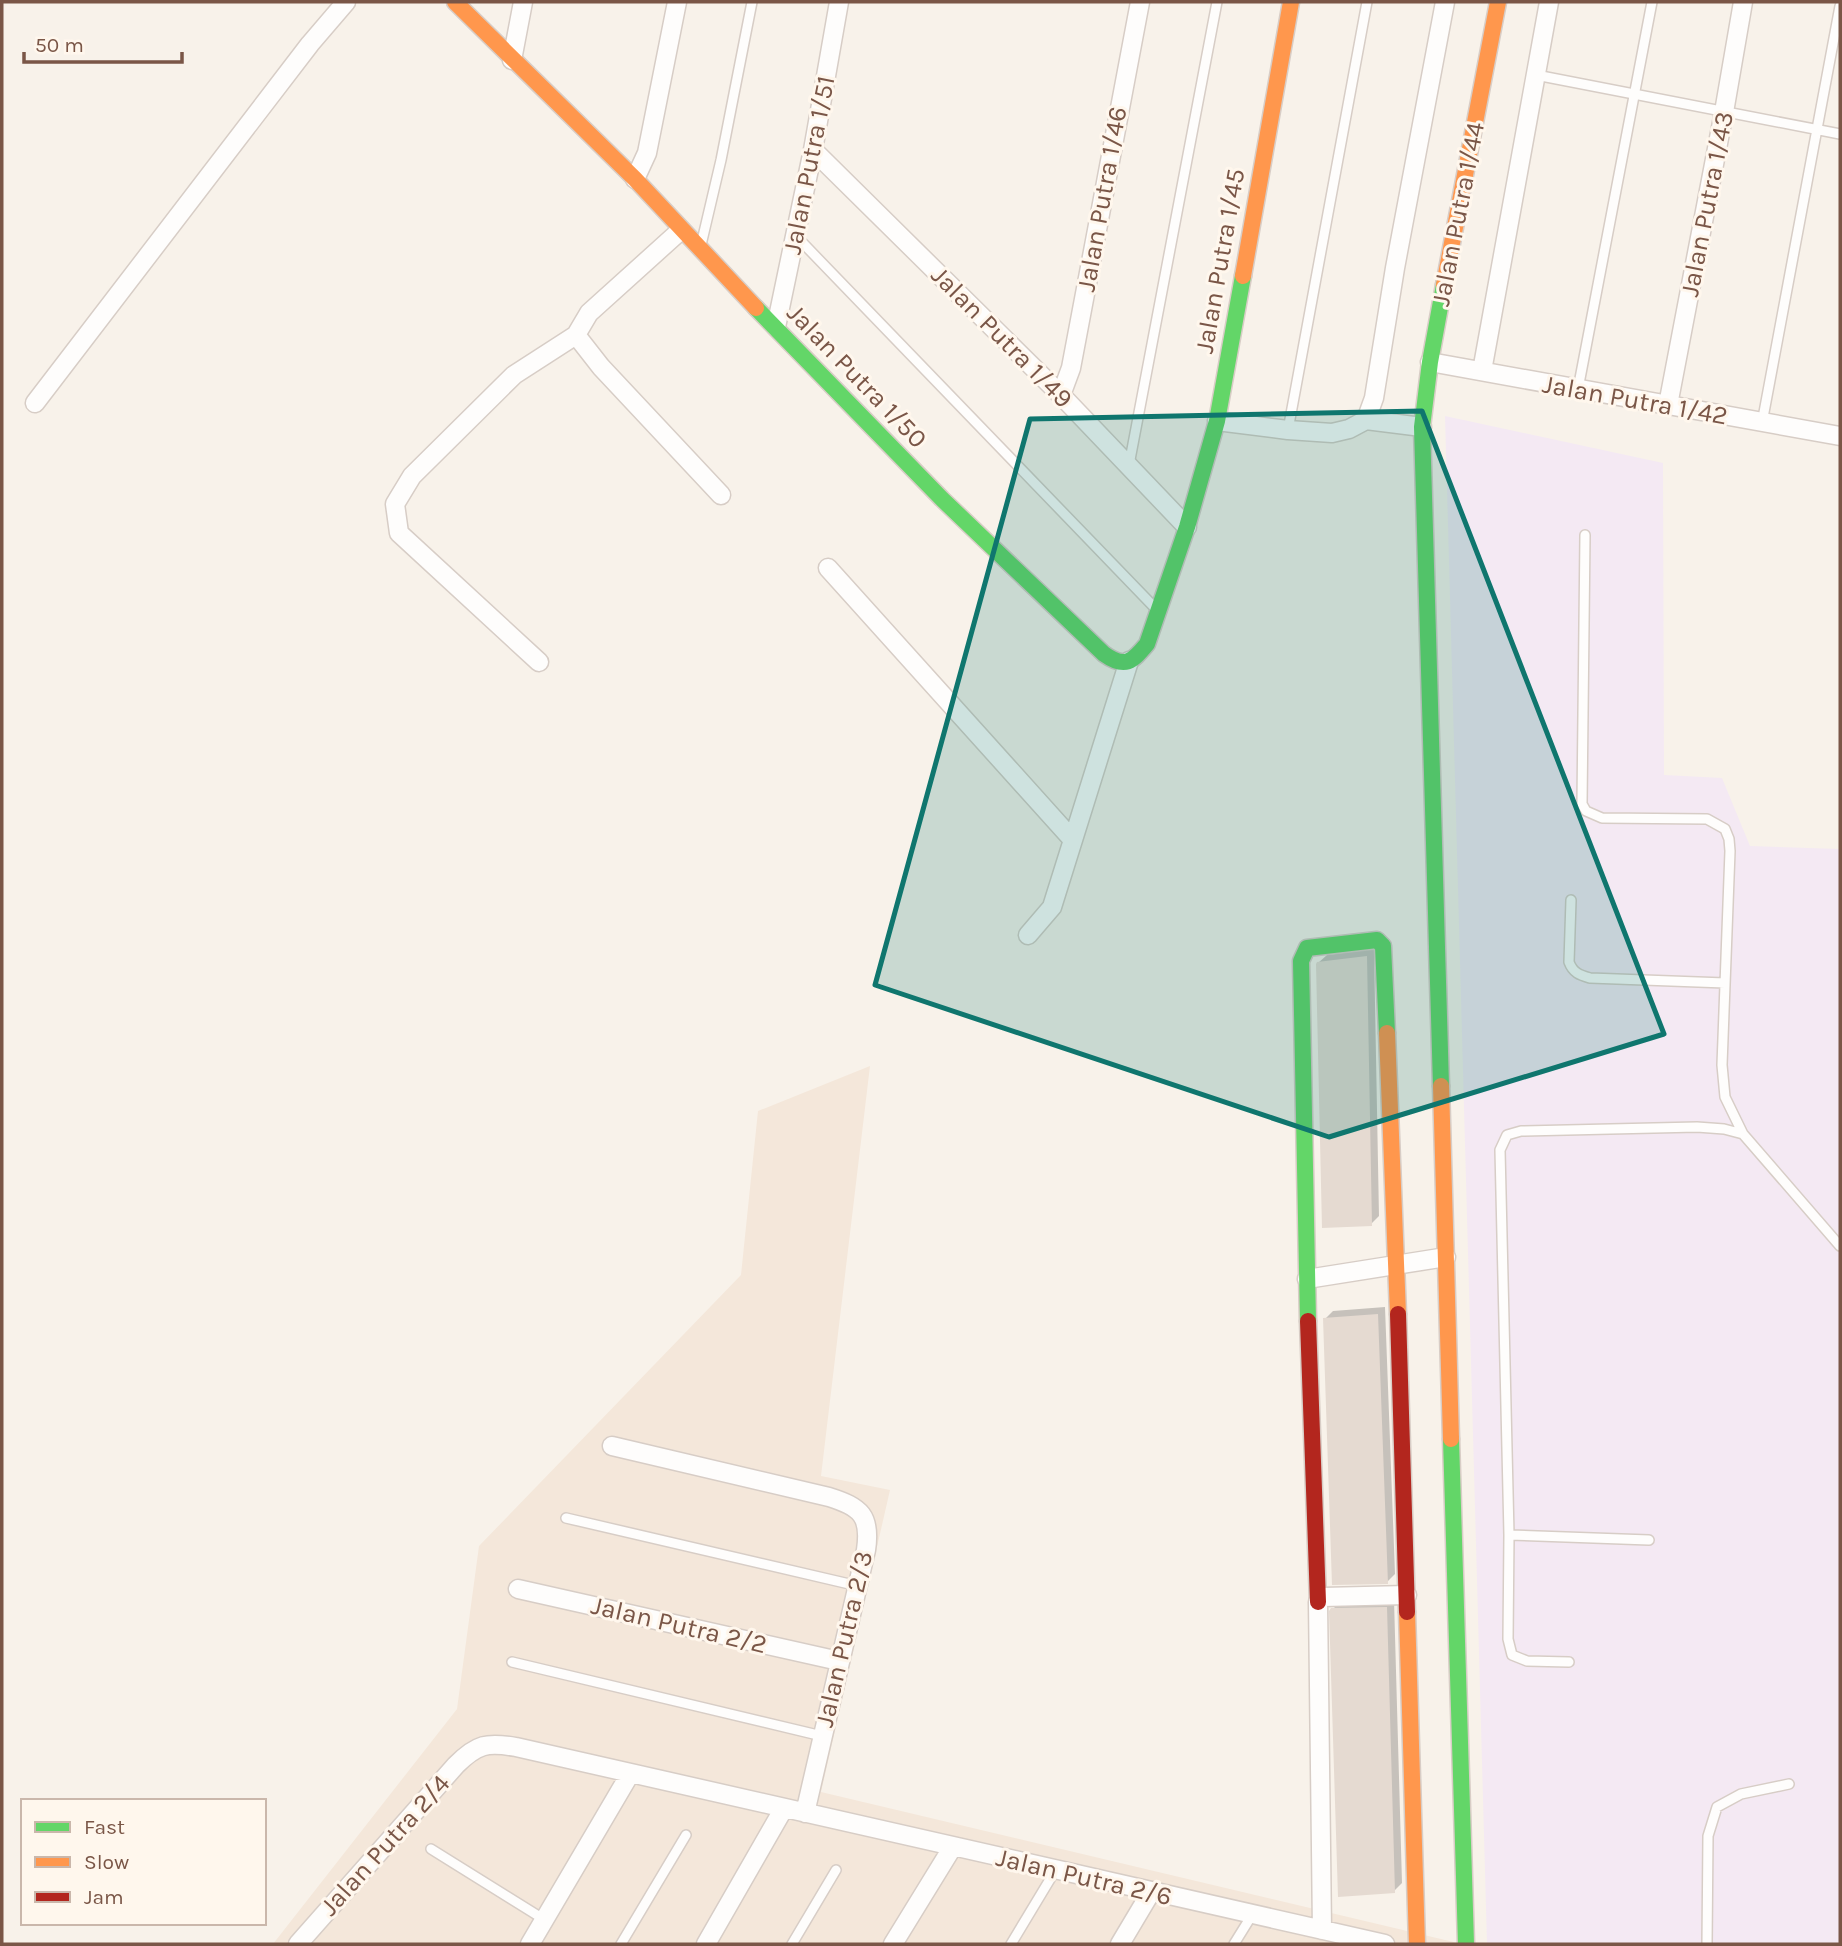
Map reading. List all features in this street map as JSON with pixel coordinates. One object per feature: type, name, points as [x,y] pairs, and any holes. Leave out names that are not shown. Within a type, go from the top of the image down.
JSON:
[{"type":"street","points":[[35,404],[310,44],[346,2]]},
{"type":"street","name":"Jalan Putra 1/50","points":[[456,2],[635,179],[700,250],[942,499],[1094,644],[1114,661],[1129,661]]},
{"type":"street","points":[[512,60],[523,2]]},
{"type":"street","points":[[635,179],[646,153],[677,2]]},
{"type":"street","name":"Jalan Putra 1/51","points":[[776,327],[813,150],[839,2]]},
{"type":"street","name":"Jalan Putra 1/46","points":[[1061,395],[1071,368],[1139,2]]},
{"type":"street","name":"Jalan Putra 1/45","points":[[1187,527],[1217,421],[1292,2]]},
{"type":"street","points":[[1366,420],[1374,398],[1395,268],[1445,2]]},
{"type":"street","name":"Jalan Putra 1/44","points":[[1466,1944],[1422,427],[1430,362],[1498,2]]},
{"type":"street","name":"Jalan Putra 1/44","points":[[1482,371],[1549,2]]},
{"type":"street","name":"Jalan Putra 1/43","points":[[1668,405],[1743,2]]},
{"type":"street","name":"Jalan Putra 1/49","points":[[813,150],[1061,395],[1187,527]]},
{"type":"street","points":[[539,662],[399,533],[396,504],[412,476],[514,374],[576,335],[589,313],[681,230]]},
{"type":"street","points":[[576,335],[601,368],[721,495]]},
{"type":"street","name":"Jalan Putra 1/42","points":[[1430,362],[1840,436]]},
{"type":"street","points":[[1217,421],[1332,433],[1349,429],[1366,420],[1422,427]]},
{"type":"street","points":[[1028,935],[1052,907],[1129,661],[1147,644],[1187,527]]},
{"type":"street","points":[[828,568],[1072,839]]},
{"type":"street","points":[[1322,1930],[1318,1602],[1300,961],[1307,948],[1377,940],[1382,946],[1396,1265],[1416,1944]]},
{"type":"street","points":[[1307,1279],[1446,1257]]},
{"type":"street","name":"Jalan Putra 2/3","points":[[612,1446],[829,1497],[855,1507],[862,1513],[868,1536],[805,1813]]},
{"type":"street","name":"Jalan Putra 2/2","points":[[518,1589],[839,1661]]},
{"type":"street","points":[[1318,1602],[1323,1597],[1407,1595]]},
{"type":"street","name":"Jalan Putra 2/6","points":[[475,1749],[484,1745],[503,1745],[1322,1930],[1354,1941],[1385,1944]]},
{"type":"street","name":"Jalan Putra 2/4","points":[[298,1944],[441,1783],[475,1749]]},
{"type":"street","points":[[530,1944],[631,1774]]},
{"type":"street","points":[[706,1944],[784,1808]]},
{"type":"street","points":[[893,1944],[952,1848]]},
{"type":"street","points":[[1120,1944],[1151,1892]]},
{"type":"lane","points":[[700,250],[722,160],[752,2]]},
{"type":"lane","points":[[1128,466],[1217,2]]},
{"type":"lane","points":[[1288,430],[1367,2]]},
{"type":"lane","points":[[1578,389],[1652,2]]},
{"type":"lane","points":[[1762,423],[1840,6]]},
{"type":"lane","points":[[1536,75],[1840,134]]},
{"type":"lane","points":[[796,236],[1159,612]]},
{"type":"lane","points":[[1585,535],[1582,804],[1586,811],[1602,818],[1707,819],[1725,830],[1730,851],[1722,1065],[1725,1097],[1743,1134],[1840,1246]]},
{"type":"lane","points":[[1571,901],[1569,962],[1579,975],[1590,978],[1725,983]]},
{"type":"lane","points":[[1569,1662],[1527,1661],[1512,1655],[1508,1639],[1509,1535],[1500,1150],[1507,1135],[1521,1131],[1696,1127],[1724,1129],[1743,1134]]},
{"type":"lane","points":[[566,1518],[858,1586]]},
{"type":"lane","points":[[1509,1535],[1649,1540]]},
{"type":"lane","points":[[512,1662],[822,1735]]},
{"type":"lane","points":[[1707,1944],[1708,1836],[1717,1807],[1741,1794],[1789,1784]]},
{"type":"lane","points":[[621,1944],[686,1835]]},
{"type":"lane","points":[[430,1849],[545,1920]]},
{"type":"lane","points":[[792,1944],[836,1870]]},
{"type":"lane","points":[[1012,1944],[1055,1871]]},
{"type":"lane","points":[[1234,1944],[1252,1914]]},
{"type":"highlighted area","points":[[1422,411],[1664,1034],[1329,1137],[875,985],[1030,419]]},
{"type":"shaded area","points":[[1445,416],[1663,463],[1664,775],[1722,778],[1750,846],[1840,849],[1840,1944],[1487,1944]]},
{"type":"shaded area","points":[[870,1066],[821,1476],[890,1490],[821,1792],[1462,1944],[273,1944],[457,1709],[479,1546],[741,1275],[758,1111]]},
{"type":"building","points":[[1367,956],[1372,1226],[1322,1228],[1316,964]]},
{"type":"building","points":[[1378,1314],[1388,1584],[1332,1585],[1323,1318]]},
{"type":"building","points":[[1387,1607],[1395,1893],[1338,1897],[1329,1611],[1331,1608]]},
{"type":"traffic: fast","points":[[756,308],[942,499],[1104,654],[1123,662],[1132,659],[1147,644],[1187,527],[1217,421],[1243,276]]},
{"type":"traffic: fast","points":[[1441,1086],[1422,427],[1444,285]]},
{"type":"traffic: fast","points":[[1308,1321],[1301,961],[1307,948],[1377,940],[1383,946],[1387,1033]]},
{"type":"traffic: fast","points":[[1451,1439],[1466,1944]]},
{"type":"traffic: slow","points":[[455,2],[635,179],[756,308]]},
{"type":"traffic: slow","points":[[1243,276],[1291,2]]},
{"type":"traffic: slow","points":[[1444,285],[1498,2]]},
{"type":"traffic: slow","points":[[1387,1033],[1398,1314]]},
{"type":"traffic: slow","points":[[1441,1086],[1451,1439]]},
{"type":"traffic: slow","points":[[1407,1612],[1417,1944]]},
{"type":"traffic: jam","points":[[1398,1314],[1407,1612]]},
{"type":"traffic: jam","points":[[1308,1321],[1318,1602]]}]
